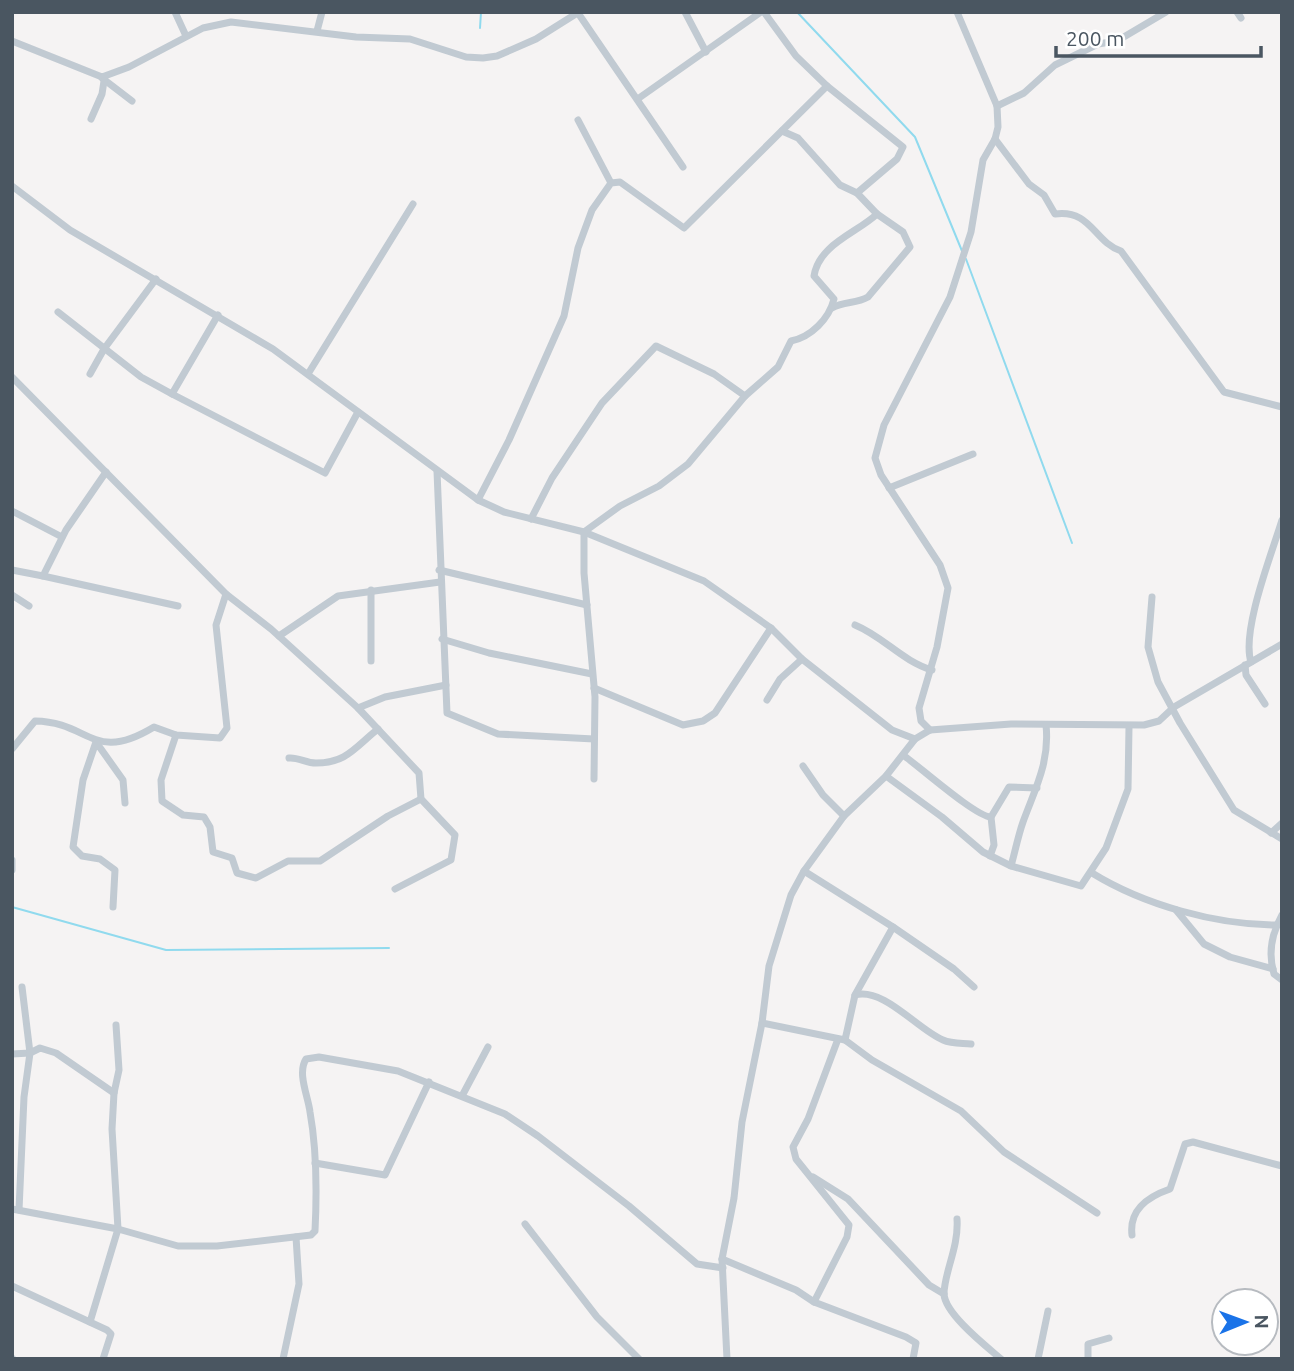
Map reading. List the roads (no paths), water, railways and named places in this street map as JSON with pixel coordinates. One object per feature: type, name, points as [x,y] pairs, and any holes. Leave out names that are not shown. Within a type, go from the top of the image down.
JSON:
[{"type":"street","points":[[175,12],[186,36]]},
{"type":"street","points":[[317,31],[322,12]]},
{"type":"street","points":[[685,12],[706,52]]},
{"type":"street","points":[[639,99],[762,12],[796,56],[827,86],[903,147],[897,159],[857,193]]},
{"type":"street","points":[[930,730],[921,721],[919,708],[932,670],[948,588],[940,565],[889,488],[875,458],[879,437],[950,297],[971,232],[983,160],[995,139],[997,106],[957,12]]},
{"type":"street","points":[[997,106],[1024,93],[1055,65],[1097,44],[1116,41],[1166,12]]},
{"type":"street","points":[[103,79],[186,36],[211,26],[231,22],[356,37],[410,39],[466,57],[483,58],[497,56],[536,39],[579,13],[683,167]]},
{"type":"street","points":[[12,41],[103,79],[132,101]]},
{"type":"street","points":[[91,119],[102,94],[103,79]]},
{"type":"street","points":[[478,500],[509,440],[564,316],[578,248],[592,210],[611,183],[620,182],[684,228],[827,86]]},
{"type":"street","points":[[578,120],[611,183]]},
{"type":"street","points":[[782,131],[798,138],[840,185],[857,193],[877,214],[903,232],[910,247],[868,297],[859,302],[839,303],[829,310]]},
{"type":"street","points":[[995,139],[1029,184],[1044,195],[1055,214],[1068,212],[1092,224],[1110,247],[1121,251],[1224,392],[1282,407]]},
{"type":"street","points":[[12,186],[70,230],[218,315],[308,374],[478,500],[504,512],[584,532],[704,581],[771,628],[802,659],[892,730],[915,739]]},
{"type":"street","points":[[308,374],[413,204]]},
{"type":"street","points":[[584,532],[620,506],[659,486],[688,464],[745,396],[778,367],[791,341],[807,334],[823,322],[833,294],[814,276],[818,264],[849,231],[866,225],[877,214]]},
{"type":"street","points":[[90,374],[104,349],[156,279]]},
{"type":"street","points":[[58,312],[141,377],[325,473],[358,412]]},
{"type":"street","points":[[172,394],[218,315]]},
{"type":"street","points":[[531,519],[552,478],[602,403],[656,346],[714,374],[745,396]]},
{"type":"street","points":[[14,383],[226,594],[279,636],[358,708],[419,773],[421,799],[455,835],[451,860],[395,889]]},
{"type":"street","points":[[889,488],[973,454]]},
{"type":"street","points":[[437,471],[447,713],[498,734],[594,739]]},
{"type":"street","points":[[43,576],[62,537],[106,472]]},
{"type":"street","points":[[12,511],[62,537]]},
{"type":"street","points":[[1265,704],[1246,675],[1247,648],[1282,520]]},
{"type":"street","points":[[584,532],[594,688],[594,779]]},
{"type":"street","points":[[12,570],[178,606]]},
{"type":"street","points":[[439,570],[587,605]]},
{"type":"street","points":[[279,636],[338,596],[440,582]]},
{"type":"street","points":[[371,590],[371,662]]},
{"type":"street","points":[[12,749],[35,721],[55,721],[96,742],[115,744],[136,738],[154,727],[176,735],[220,738],[227,729],[216,625],[226,594]]},
{"type":"street","points":[[12,595],[29,606]]},
{"type":"street","points":[[1152,597],[1148,647],[1158,682],[1174,707],[1180,723],[1234,810],[1282,839]]},
{"type":"street","points":[[855,625],[884,639],[915,665],[932,670]]},
{"type":"street","points":[[594,688],[683,725],[692,725],[715,713],[771,628]]},
{"type":"street","points":[[442,639],[489,653],[592,674]]},
{"type":"street","points":[[727,1359],[722,1264],[734,1198],[742,1122],[762,1023],[769,966],[791,895],[804,871],[844,816],[886,776],[915,739],[930,730],[1046,725],[1129,727],[1159,721],[1174,707],[1282,645]]},
{"type":"street","points":[[767,700],[780,679],[802,659]]},
{"type":"street","points":[[358,708],[385,697],[446,685]]},
{"type":"street","points":[[1011,866],[1048,747],[1046,725]]},
{"type":"street","points":[[886,776],[989,856],[1011,866],[1081,886],[1092,873],[1115,829],[1128,789],[1129,727]]},
{"type":"street","points":[[289,758],[296,757],[314,763],[341,760],[378,729]]},
{"type":"street","points":[[176,735],[161,780],[162,801],[183,815],[204,817],[210,827],[213,852],[232,858],[237,873],[248,878],[265,876],[288,861],[320,861],[388,816],[421,799]]},
{"type":"street","points":[[96,742],[123,779],[125,803]]},
{"type":"street","points":[[96,742],[83,780],[73,847],[82,856],[100,859],[115,870],[113,907]]},
{"type":"street","points":[[903,755],[941,782],[964,805],[984,817],[991,817]]},
{"type":"street","points":[[803,766],[823,794],[844,816]]},
{"type":"street","points":[[989,856],[994,845],[991,817],[1009,787],[1037,788]]},
{"type":"street","points":[[1271,833],[1282,823]]},
{"type":"street","points":[[12,860],[12,870]]},
{"type":"street","points":[[804,871],[893,927],[954,969],[974,987]]},
{"type":"street","points":[[1092,873],[1175,909],[1242,925],[1277,925]]},
{"type":"street","points":[[1175,909],[1205,944],[1230,957],[1272,969],[1282,980]]},
{"type":"street","points":[[1272,969],[1273,933],[1282,915]]},
{"type":"street","points":[[814,1302],[849,1229],[842,1214],[796,1159],[793,1147],[842,1040],[855,995],[893,927]]},
{"type":"street","points":[[22,988],[30,1052],[15,1210],[118,1229],[178,1246],[217,1246],[311,1235],[315,1231],[315,1163],[302,1068],[306,1059],[318,1057],[398,1071],[505,1114],[629,1206],[697,1264],[722,1264],[796,1290],[814,1302],[906,1336],[916,1343],[913,1359]]},
{"type":"street","points":[[855,995],[871,995],[879,999],[946,1042],[971,1044]]},
{"type":"street","points":[[762,1023],[842,1040],[961,1111],[1004,1152],[1097,1213]]},
{"type":"street","points":[[90,1322],[118,1229],[113,1166],[114,1093],[119,1070],[116,1025]]},
{"type":"street","points":[[462,1096],[488,1047]]},
{"type":"street","points":[[12,1054],[40,1048],[57,1053],[114,1093]]},
{"type":"street","points":[[315,1163],[385,1175],[429,1082]]},
{"type":"street","points":[[1132,1235],[1134,1212],[1154,1196],[1170,1189],[1185,1144],[1193,1142],[1282,1167]]},
{"type":"street","points":[[810,1176],[833,1187],[848,1199],[929,1285],[944,1294],[950,1308],[970,1331],[1001,1359]]},
{"type":"street","points":[[944,1294],[958,1235],[957,1219]]},
{"type":"street","points":[[525,1224],[597,1317],[639,1359]]},
{"type":"street","points":[[283,1359],[299,1284],[296,1237]]},
{"type":"street","points":[[12,1286],[111,1334],[103,1359]]},
{"type":"street","points":[[1038,1359],[1048,1311]]},
{"type":"street","points":[[1088,1359],[1088,1344],[1109,1338]]},
{"type":"waterway","points":[[480,28],[481,12]]},
{"type":"waterway","points":[[797,12],[915,137],[962,251]]},
{"type":"waterway","points":[[966,259],[1072,543]]},
{"type":"waterway","points":[[12,907],[166,950],[389,948]]}]
